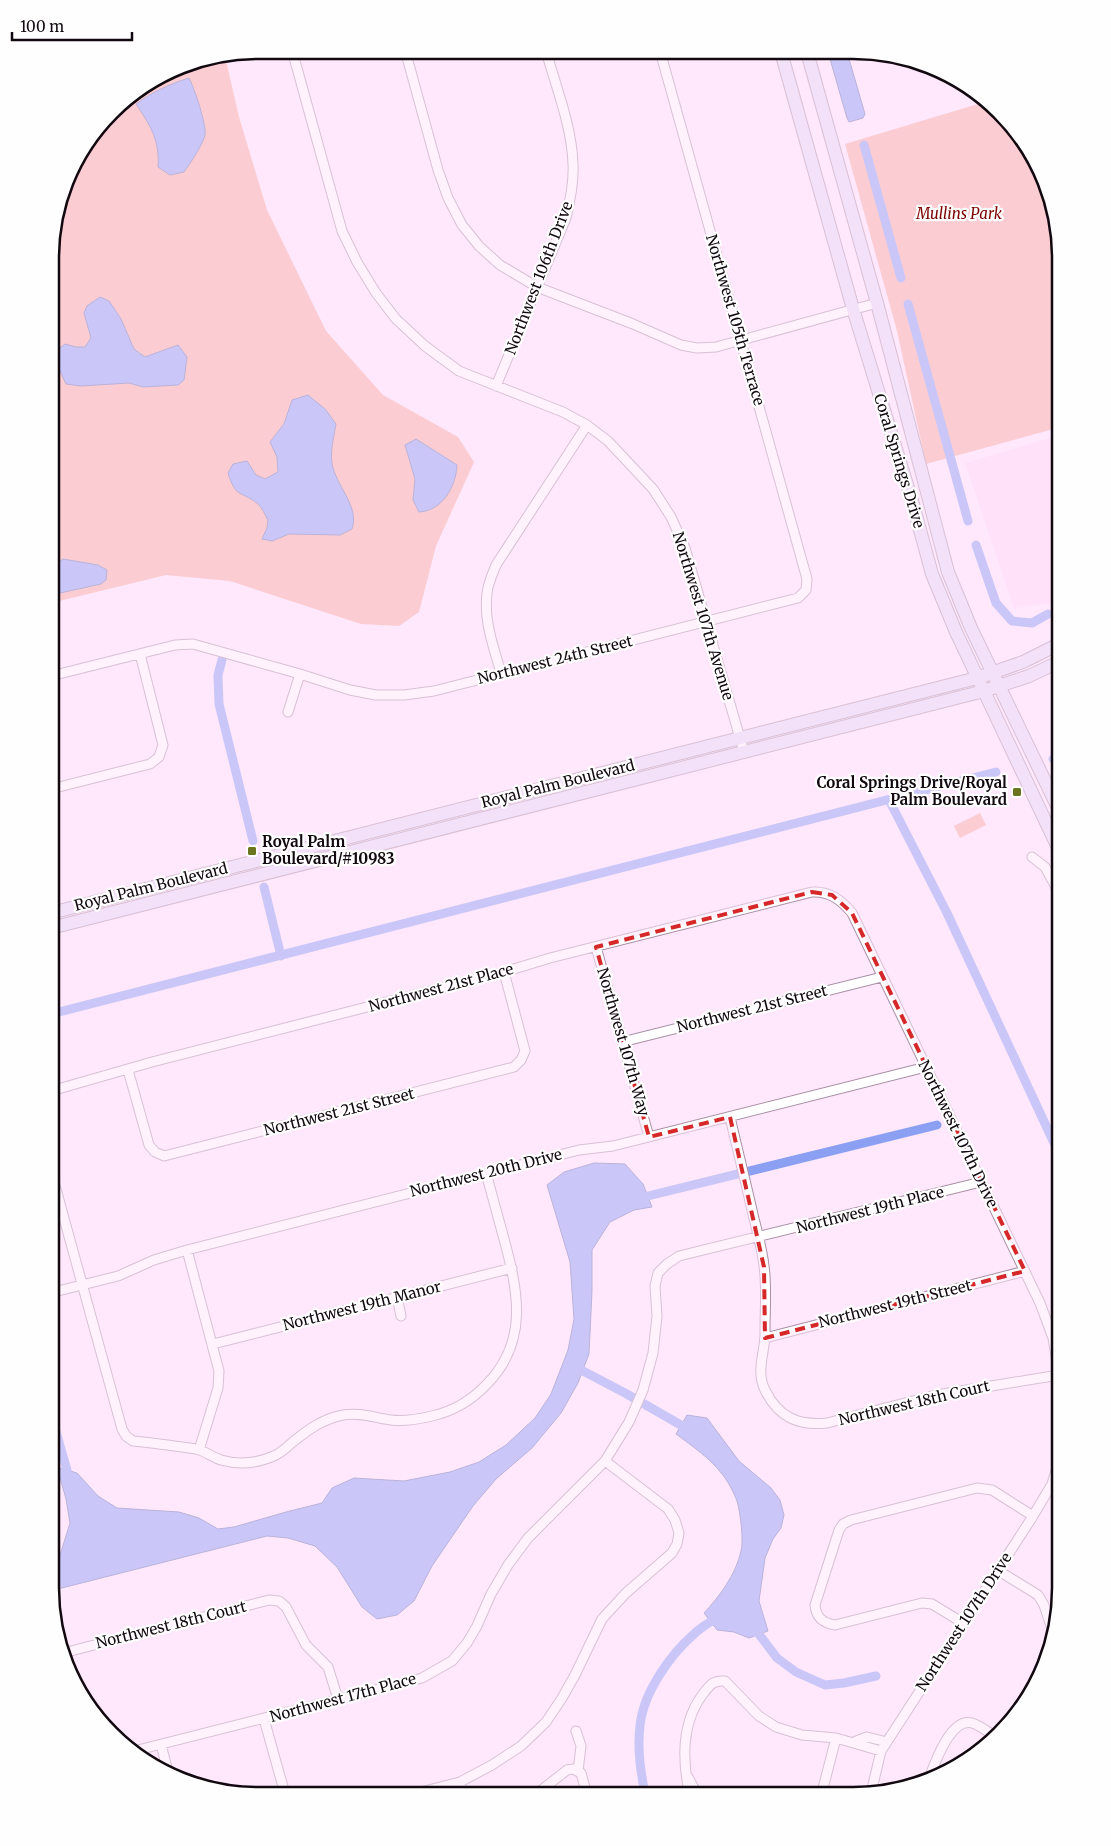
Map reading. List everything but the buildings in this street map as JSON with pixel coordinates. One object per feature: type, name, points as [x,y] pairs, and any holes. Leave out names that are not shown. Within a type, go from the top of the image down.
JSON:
[{"type":"main road","name":"Coral Springs Drive","points":[[783,59],[853,309],[913,504],[932,574],[977,678],[1052,835]]},
{"type":"main road","name":"Coral Springs Drive","points":[[809,59],[878,302],[948,572],[971,628],[1052,796]]},
{"type":"main road","name":"Royal Palm Boulevard","points":[[59,911],[977,678],[1023,662],[1052,648]]},
{"type":"main road","name":"Royal Palm Boulevard","points":[[59,926],[984,691],[1029,676],[1052,664]]},
{"type":"street","name":"Northwest 107th Avenue","points":[[294,59],[342,232],[357,262],[376,293],[396,319],[425,346],[459,370],[563,412],[587,426],[608,441],[654,489],[671,517],[685,548],[744,752]]},
{"type":"street","points":[[407,59],[438,170],[448,198],[462,225],[479,246],[500,265],[537,287],[633,324],[681,345],[697,348],[716,347],[878,302]]},
{"type":"street","name":"Northwest 106th Drive","points":[[496,386],[566,218],[572,192],[573,164],[570,138],[548,59]]},
{"type":"street","name":"Northwest 105th Terrace","points":[[662,59],[807,578],[806,590]]},
{"type":"street","points":[[501,673],[488,623],[486,604],[488,587],[496,565],[587,426]]},
{"type":"street","name":"Northwest 24th Street","points":[[59,674],[175,646],[194,644],[350,690],[376,694],[404,695],[434,691],[798,598],[806,590]]},
{"type":"street","points":[[59,787],[150,764],[159,757],[163,745],[140,654]]},
{"type":"street","points":[[288,712],[300,674]]},
{"type":"street","points":[[1032,857],[1045,867],[1052,880]]},
{"type":"street","name":"Northwest 21st Place","points":[[59,1089],[152,1062],[812,892],[832,895]]},
{"type":"street","name":"Northwest 107th Drive","points":[[832,895],[842,901],[852,913],[1040,1302],[1052,1338]]},
{"type":"street","name":"Northwest 107th Way","points":[[596,947],[649,1137]]},
{"type":"street","name":"Northwest 21st Street","points":[[128,1070],[149,1145],[155,1152],[164,1156],[514,1068],[521,1060],[525,1051],[504,972]]},
{"type":"street","name":"Northwest 21st Street","points":[[622,1042],[882,977]]},
{"type":"street","name":"Northwest 20th Drive","points":[[59,1291],[118,1276],[154,1260],[186,1250],[579,1150],[612,1146],[926,1067]]},
{"type":"street","points":[[730,1117],[764,1267],[766,1338]]},
{"type":"street","points":[[59,1211],[82,1285],[122,1429],[126,1436],[133,1440],[199,1450],[220,1459],[242,1464],[277,1455],[318,1423],[331,1418],[360,1414],[392,1420],[414,1420],[434,1416],[456,1408],[476,1394],[495,1376],[514,1338],[517,1314],[512,1268],[486,1173]]},
{"type":"street","name":"Northwest 19th Place","points":[[605,1461],[629,1422],[643,1390],[653,1353],[657,1316],[655,1286],[658,1273],[667,1264],[679,1256],[981,1182]]},
{"type":"street","points":[[186,1250],[219,1371],[218,1388],[199,1450]]},
{"type":"street","name":"Northwest 19th Manor","points":[[213,1344],[512,1268]]},
{"type":"street","name":"Northwest 19th Street","points":[[766,1338],[1025,1271]]},
{"type":"street","points":[[397,1298],[401,1316]]},
{"type":"street","name":"Northwest 18th Court","points":[[766,1338],[761,1355],[760,1374],[764,1389],[773,1404],[785,1415],[798,1422],[811,1424],[827,1423],[936,1395],[1052,1375]]},
{"type":"street","points":[[440,1787],[460,1782],[492,1765],[521,1746],[546,1722],[576,1675],[602,1619],[626,1593],[672,1553],[677,1544],[679,1533],[676,1520],[668,1509],[605,1461]]},
{"type":"street","name":"Northwest 17th Place","points":[[141,1750],[422,1678],[452,1661],[477,1626],[491,1594],[508,1565],[528,1538],[605,1461]]},
{"type":"street","name":"Northwest 107th Drive","points":[[873,1787],[881,1751],[999,1570],[1052,1484]]},
{"type":"street","points":[[963,1623],[932,1604],[922,1603],[835,1625],[821,1621],[815,1613],[814,1605],[839,1530],[843,1524],[851,1520],[976,1488],[992,1490],[1033,1516]]},
{"type":"street","points":[[999,1570],[1038,1595],[1044,1605],[1049,1621]]},
{"type":"street","name":"Northwest 18th Court","points":[[69,1651],[269,1600],[279,1601],[286,1607],[306,1645],[328,1667],[338,1699]]},
{"type":"street","points":[[689,1787],[684,1740],[688,1721],[694,1706],[711,1683],[717,1680],[725,1681],[759,1716],[776,1727],[802,1735],[836,1738],[854,1742],[881,1751]]},
{"type":"street","points":[[264,1719],[283,1787]]},
{"type":"street","points":[[931,1771],[936,1758],[954,1728],[965,1722],[974,1723],[990,1733]]},
{"type":"street","points":[[576,1731],[581,1746],[578,1771]]},
{"type":"street","points":[[823,1787],[836,1738]]},
{"type":"street","points":[[854,1742],[867,1738],[887,1742]]},
{"type":"street","points":[[161,1745],[166,1765]]},
{"type":"street","points":[[545,1787],[566,1770],[574,1769],[581,1773],[585,1787]]},
{"type":"street","points":[[687,1774],[694,1787]]},
{"type":"street","points":[[460,1782],[461,1787]]},
{"type":"highlighted area","points":[[812,892],[832,895],[852,913],[1025,1271],[765,1338],[764,1267],[730,1117],[649,1137],[596,947]]},
{"type":"shaded area","points":[[1052,438],[1052,603],[1014,608],[965,463]]},
{"type":"green space","points":[[226,61],[239,117],[267,210],[326,331],[383,395],[458,437],[474,462],[436,546],[419,612],[399,626],[361,624],[230,581],[166,575],[59,601],[60,232],[74,181],[85,158],[108,126],[126,108],[158,85],[194,69]]},
{"type":"green space","name":"Mullins Park","points":[[979,104],[1003,126],[1019,147],[1032,170],[1042,194],[1051,232],[1052,429],[926,464],[897,331],[845,144]]},
{"type":"green space","points":[[980,813],[986,825],[960,838],[954,826]]},
{"type":"water","points":[[830,59],[849,59],[865,114],[863,118],[849,122]]},
{"type":"water","points":[[189,78],[202,115],[205,135],[199,149],[184,172],[170,175],[158,167],[156,141],[146,119],[136,104],[161,89]]},
{"type":"water","points":[[100,297],[109,301],[121,319],[134,349],[145,357],[178,345],[187,357],[184,380],[178,385],[143,387],[129,383],[81,386],[66,384],[59,369],[59,349],[65,344],[85,347],[91,338],[84,313],[87,306]]},
{"type":"water","points":[[308,395],[325,409],[336,424],[332,463],[353,512],[352,529],[340,535],[289,534],[272,541],[262,539],[268,520],[257,503],[236,490],[228,473],[233,464],[247,461],[256,475],[265,479],[278,472],[277,457],[270,442],[284,424],[292,400]]},
{"type":"water","points":[[416,439],[457,465],[454,481],[446,496],[434,507],[427,511],[419,512],[413,500],[415,479],[405,445]]},
{"type":"water","points":[[63,559],[98,565],[107,570],[106,580],[101,584],[59,593],[59,562]]},
{"type":"water","points":[[594,1163],[625,1164],[643,1184],[652,1207],[634,1210],[610,1222],[592,1250],[589,1354],[578,1383],[561,1413],[532,1448],[496,1479],[473,1506],[432,1566],[414,1601],[397,1615],[377,1619],[362,1607],[337,1567],[315,1546],[288,1538],[267,1536],[59,1589],[59,1558],[70,1523],[59,1468],[77,1473],[98,1496],[117,1508],[179,1512],[199,1518],[218,1529],[234,1527],[322,1503],[332,1488],[354,1478],[404,1481],[450,1472],[479,1462],[506,1445],[535,1418],[551,1394],[568,1350],[574,1319],[570,1262],[547,1185],[564,1172]]},
{"type":"water","points":[[687,1415],[707,1418],[739,1461],[771,1488],[780,1500],[784,1515],[781,1528],[773,1539],[765,1558],[759,1601],[768,1631],[749,1638],[734,1632],[717,1630],[704,1613],[721,1592],[739,1560],[742,1546],[741,1526],[737,1501],[724,1477],[706,1457],[676,1434]]},
{"type":"waterway","points":[[864,145],[901,278]]},
{"type":"waterway","points":[[908,304],[968,521]]},
{"type":"waterway","points":[[976,545],[996,603],[1012,621],[1032,623],[1048,614]]},
{"type":"waterway","points":[[222,660],[218,675],[219,704],[253,841]]},
{"type":"waterway","points":[[59,1012],[996,772]]},
{"type":"waterway","points":[[889,800],[947,913],[1052,1139]]},
{"type":"waterway","points":[[264,887],[281,956]]},
{"type":"waterway","points":[[648,1196],[937,1125]]},
{"type":"waterway","points":[[583,1371],[686,1428]]},
{"type":"waterway","points":[[59,1442],[67,1470]]},
{"type":"waterway","points":[[644,1787],[639,1744],[642,1713],[646,1701],[659,1676],[676,1653],[697,1631],[719,1616]]},
{"type":"waterway","points":[[752,1625],[777,1658],[796,1672],[825,1685],[876,1676]]},
{"type":"place","name":"Coral Springs Drive/Royal Palm Boulevard","points":[[1017,792]]},
{"type":"place","name":"Royal Palm Boulevard/#10983","points":[[252,851]]}]
